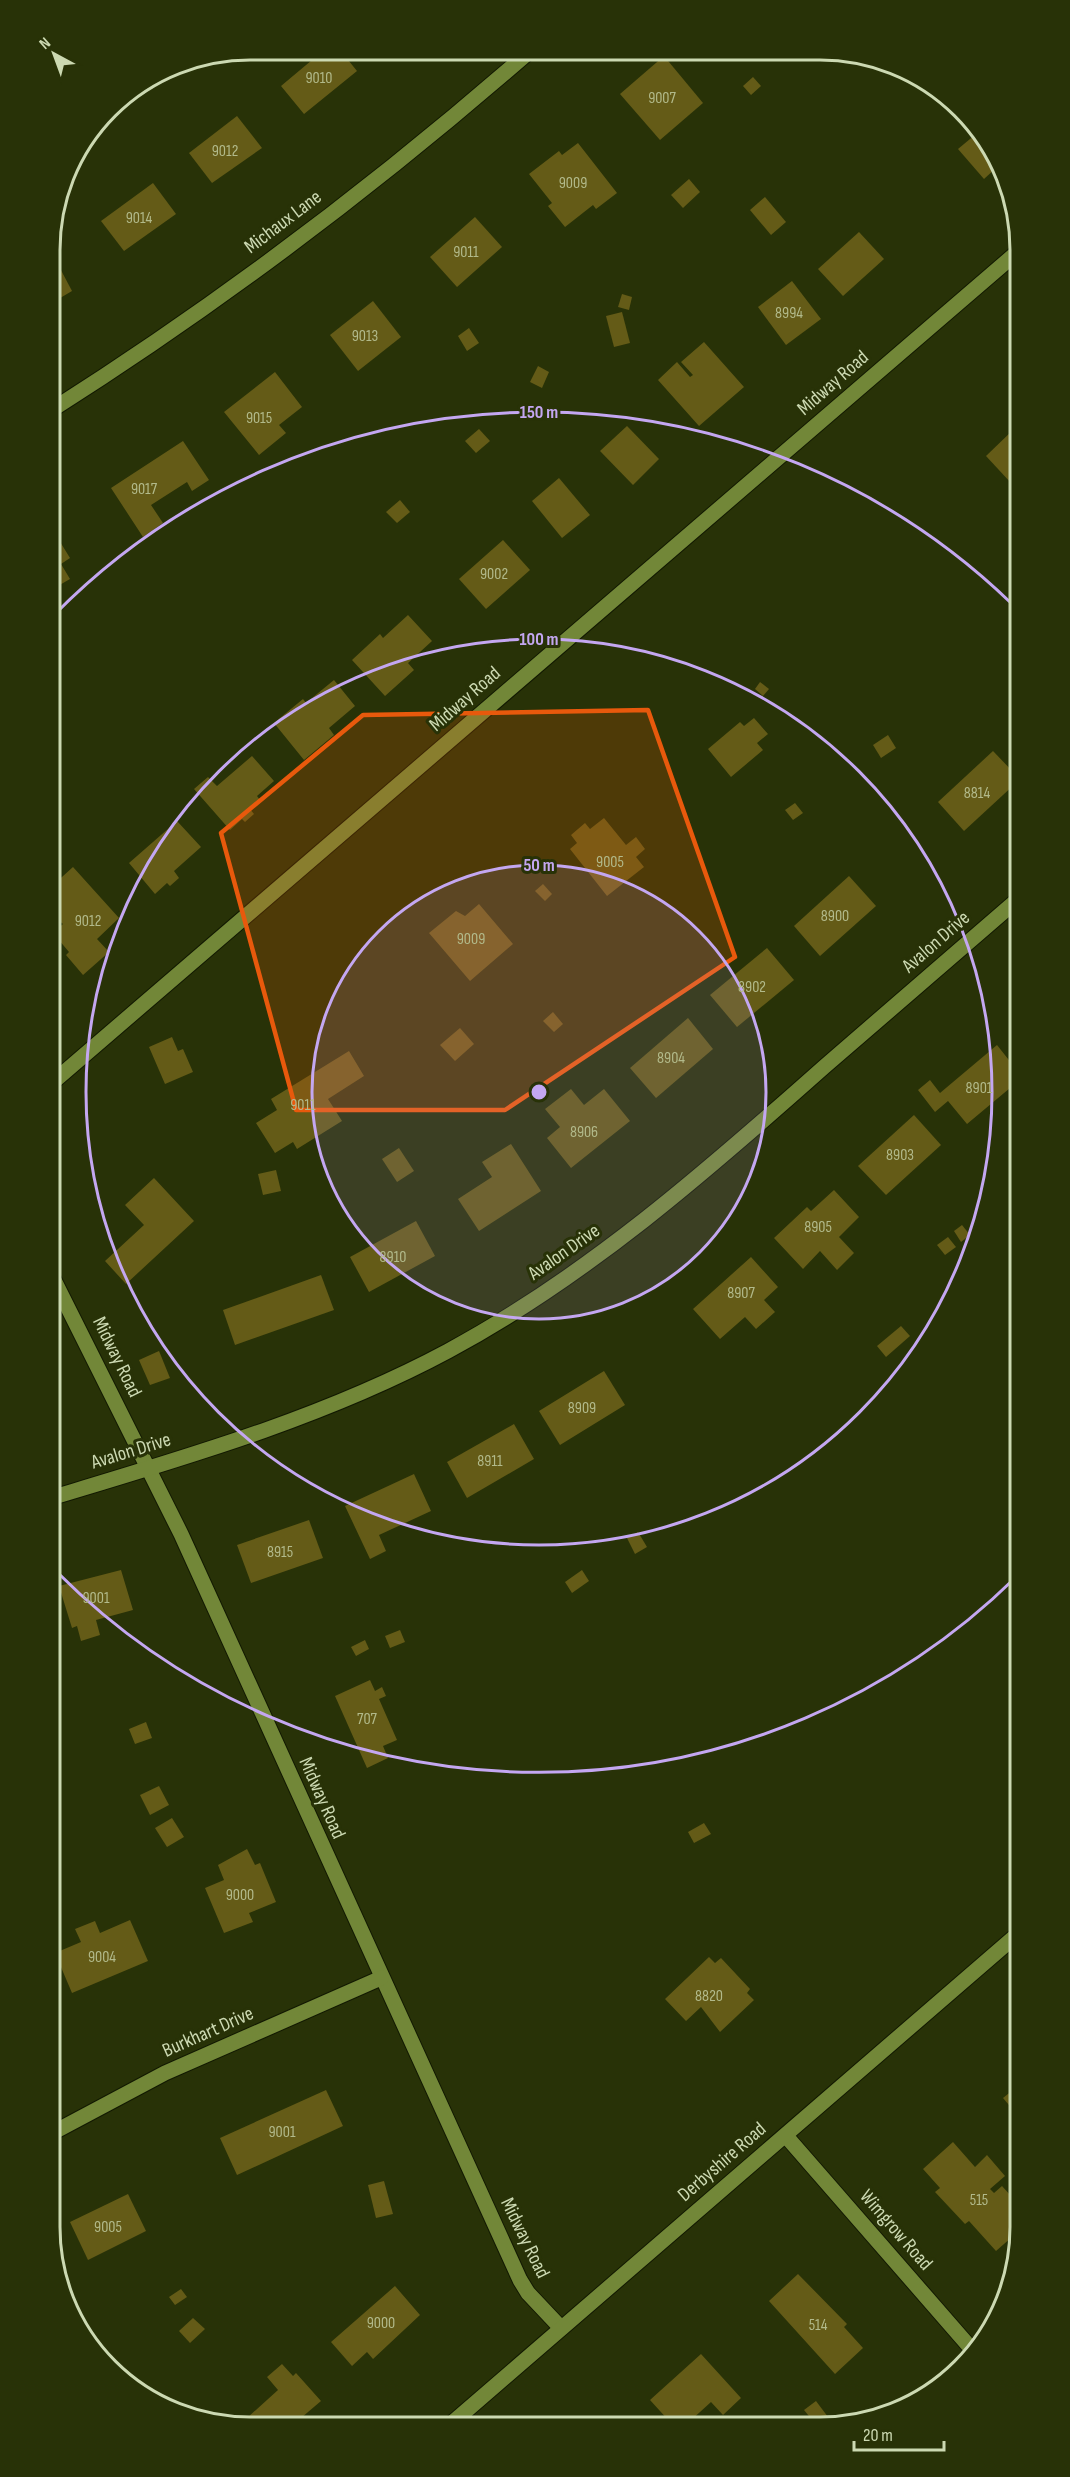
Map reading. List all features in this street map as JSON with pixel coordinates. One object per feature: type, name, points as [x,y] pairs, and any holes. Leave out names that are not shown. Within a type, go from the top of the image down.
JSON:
[{"type":"street","name":"Michaux Lane","points":[[60,405],[218,298],[410,152],[519,60]]},
{"type":"street","name":"Midway Road","points":[[60,1075],[1010,258]]},
{"type":"street","name":"Avalon Drive","points":[[60,1495],[257,1432],[358,1393],[446,1352],[510,1315],[613,1243],[738,1143],[1010,906]]},
{"type":"street","name":"Midway Road","points":[[60,1291],[181,1534],[520,2280],[528,2293],[561,2328]]},
{"type":"street","name":"Derbyshire Road","points":[[459,2417],[1010,1941]]},
{"type":"street","name":"Burkhart Drive","points":[[60,2129],[165,2073],[381,1978]]},
{"type":"street","name":"Wimgrow Road","points":[[786,2136],[968,2345]]},
{"type":"highlighted area","points":[[648,710],[735,957],[505,1110],[296,1110],[221,833],[363,715]]},
{"type":"building","points":[[312,60],[348,60],[357,71],[304,114],[281,86]]},
{"type":"building","points":[[659,60],[667,60],[703,103],[660,140],[620,94]]},
{"type":"building","points":[[753,77],[761,86],[751,95],[743,86]]},
{"type":"building","points":[[237,116],[262,148],[212,183],[189,153]]},
{"type":"building","points":[[973,137],[993,171],[984,179],[958,149]]},
{"type":"building","points":[[578,143],[617,193],[596,209],[593,205],[565,227],[548,206],[552,203],[529,174],[559,151],[562,155]]},
{"type":"building","points":[[689,179],[700,192],[683,208],[671,195]]},
{"type":"building","points":[[153,183],[176,214],[124,251],[101,221]]},
{"type":"building","points":[[765,197],[786,222],[771,235],[750,210]]},
{"type":"building","points":[[475,217],[502,247],[457,287],[430,257]]},
{"type":"building","points":[[859,232],[884,259],[843,296],[818,269]]},
{"type":"building","points":[[60,268],[72,291],[60,298]]},
{"type":"building","points":[[792,281],[821,319],[786,345],[758,307]]},
{"type":"building","points":[[622,294],[632,297],[629,310],[618,307]]},
{"type":"building","points":[[373,301],[401,337],[358,371],[330,335]]},
{"type":"building","points":[[622,312],[630,343],[614,347],[606,316]]},
{"type":"building","points":[[469,328],[479,343],[467,351],[458,336]]},
{"type":"building","points":[[704,342],[744,387],[699,426],[658,380],[677,362],[690,377],[693,375],[681,362]]},
{"type":"building","points":[[538,366],[549,372],[542,388],[530,382]]},
{"type":"building","points":[[275,372],[302,407],[279,425],[286,433],[259,455],[224,412]]},
{"type":"building","points":[[627,426],[659,459],[633,485],[600,451]]},
{"type":"building","points":[[479,429],[490,441],[476,453],[465,441]]},
{"type":"building","points":[[1010,433],[1010,482],[986,456]]},
{"type":"building","points":[[183,441],[209,480],[192,491],[187,482],[151,505],[163,523],[143,537],[111,488]]},
{"type":"building","points":[[559,478],[590,515],[562,538],[532,501]]},
{"type":"building","points":[[400,500],[410,512],[397,523],[386,512]]},
{"type":"building","points":[[503,540],[530,570],[486,609],[459,579]]},
{"type":"building","points":[[60,542],[70,558],[61,564],[70,579],[60,585]]},
{"type":"building","points":[[408,615],[432,641],[408,663],[414,670],[385,696],[352,660],[380,634],[383,638]]},
{"type":"building","points":[[334,680],[355,706],[329,728],[334,735],[304,760],[274,723],[303,699],[306,703]]},
{"type":"building","points":[[760,682],[769,689],[763,696],[755,689]]},
{"type":"building","points":[[754,718],[768,734],[757,743],[763,750],[731,777],[708,749],[740,722],[744,726]]},
{"type":"building","points":[[888,735],[896,748],[881,758],[873,745]]},
{"type":"building","points":[[993,751],[1010,769],[1010,789],[964,831],[938,802]]},
{"type":"building","points":[[252,756],[274,781],[257,796],[260,800],[250,809],[254,814],[245,822],[242,819],[230,830],[194,789],[208,777],[217,786]]},
{"type":"building","points":[[795,803],[803,813],[793,820],[785,810]]},
{"type":"building","points":[[604,818],[626,845],[636,837],[645,849],[636,857],[644,867],[607,896],[570,849],[577,843],[571,835],[585,823],[590,829]]},
{"type":"building","points":[[177,821],[201,847],[174,871],[179,878],[170,886],[167,883],[155,894],[129,863]]},
{"type":"building","points":[[73,867],[119,918],[97,939],[109,952],[83,975],[66,955],[69,952],[60,941],[60,927],[63,924],[60,922],[60,879]]},
{"type":"building","points":[[849,876],[876,906],[820,956],[794,926]]},
{"type":"building","points":[[543,884],[552,894],[545,901],[535,891]]},
{"type":"building","points":[[479,904],[513,944],[470,981],[429,933],[456,911],[465,916]]},
{"type":"building","points":[[767,948],[794,980],[737,1027],[710,995]]},
{"type":"building","points":[[553,1012],[563,1024],[554,1032],[543,1021]]},
{"type":"building","points":[[688,1018],[713,1049],[656,1098],[630,1068]]},
{"type":"building","points":[[460,1028],[474,1044],[455,1061],[440,1045]]},
{"type":"building","points":[[172,1037],[178,1051],[183,1049],[193,1072],[165,1084],[149,1047]]},
{"type":"building","points":[[997,1045],[1010,1061],[1010,1088],[967,1124],[948,1101],[935,1112],[918,1090],[930,1080],[940,1093]]},
{"type":"building","points":[[349,1051],[364,1076],[328,1099],[342,1121],[297,1149],[293,1142],[275,1153],[256,1123],[277,1110],[271,1099]]},
{"type":"building","points":[[571,1089],[584,1105],[604,1089],[630,1121],[571,1168],[547,1138],[560,1127],[545,1109]]},
{"type":"building","points":[[914,1115],[941,1145],[886,1195],[858,1166]]},
{"type":"building","points":[[511,1144],[541,1191],[479,1231],[458,1199],[492,1177],[482,1162]]},
{"type":"building","points":[[399,1148],[414,1171],[397,1182],[382,1159]]},
{"type":"building","points":[[276,1170],[281,1191],[263,1195],[258,1174]]},
{"type":"building","points":[[154,1178],[194,1221],[126,1284],[105,1261],[144,1225],[125,1205]]},
{"type":"building","points":[[834,1190],[859,1217],[839,1237],[854,1253],[837,1270],[820,1251],[803,1269],[774,1238],[807,1207],[811,1211]]},
{"type":"building","points":[[416,1221],[435,1256],[369,1292],[350,1257]]},
{"type":"building","points":[[962,1225],[970,1235],[961,1242],[954,1231]]},
{"type":"building","points":[[948,1237],[956,1247],[945,1255],[937,1245]]},
{"type":"building","points":[[751,1257],[778,1287],[764,1300],[775,1312],[756,1329],[745,1317],[720,1339],[693,1309]]},
{"type":"building","points":[[321,1275],[334,1310],[235,1345],[223,1310]]},
{"type":"building","points":[[901,1326],[910,1336],[886,1357],[877,1346]]},
{"type":"building","points":[[159,1351],[170,1378],[150,1385],[139,1360]]},
{"type":"building","points":[[604,1371],[625,1405],[560,1445],[539,1411]]},
{"type":"building","points":[[514,1424],[534,1459],[467,1498],[447,1462]]},
{"type":"building","points":[[414,1474],[431,1511],[379,1535],[386,1551],[370,1559],[345,1506]]},
{"type":"building","points":[[309,1520],[323,1558],[251,1583],[237,1545]]},
{"type":"building","points":[[638,1532],[647,1547],[635,1554],[627,1538]]},
{"type":"building","points":[[121,1570],[133,1610],[96,1620],[100,1635],[81,1641],[77,1626],[72,1628],[60,1586]]},
{"type":"building","points":[[582,1570],[589,1581],[572,1593],[565,1582]]},
{"type":"building","points":[[400,1630],[405,1642],[390,1648],[385,1636]]},
{"type":"building","points":[[365,1640],[369,1649],[356,1656],[351,1647]]},
{"type":"building","points":[[370,1680],[375,1691],[382,1687],[386,1696],[379,1699],[397,1740],[383,1746],[388,1758],[367,1768],[335,1696]]},
{"type":"building","points":[[146,1722],[152,1738],[135,1744],[129,1729]]},
{"type":"building","points":[[159,1786],[169,1805],[150,1815],[140,1795]]},
{"type":"building","points":[[172,1818],[184,1837],[167,1847],[155,1828]]},
{"type":"building","points":[[704,1823],[711,1834],[694,1843],[688,1832]]},
{"type":"building","points":[[247,1849],[255,1865],[260,1863],[276,1902],[249,1913],[253,1922],[224,1933],[205,1888],[224,1880],[218,1865]]},
{"type":"building","points":[[130,1920],[148,1961],[72,1993],[60,1965],[60,1951],[81,1942],[75,1929],[95,1921],[100,1933]]},
{"type":"building","points":[[709,1957],[715,1963],[721,1958],[750,1989],[747,1993],[754,2000],[720,2032],[701,2007],[686,2021],[665,1999]]},
{"type":"building","points":[[326,2090],[343,2126],[237,2175],[220,2138]]},
{"type":"building","points":[[1010,2092],[1010,2106],[1003,2098]]},
{"type":"building","points":[[953,2142],[975,2167],[987,2155],[1005,2176],[990,2189],[994,2193],[1002,2186],[1010,2195],[1010,2239],[996,2251],[969,2221],[965,2224],[935,2192],[940,2188],[923,2169]]},
{"type":"building","points":[[384,2181],[393,2214],[376,2218],[368,2185]]},
{"type":"building","points":[[128,2194],[146,2231],[88,2260],[70,2222]]},
{"type":"building","points":[[798,2274],[847,2324],[844,2327],[863,2348],[835,2374],[769,2301]]},
{"type":"building","points":[[395,2286],[420,2315],[373,2359],[367,2352],[352,2366],[331,2342]]},
{"type":"building","points":[[181,2289],[187,2297],[175,2305],[169,2297]]},
{"type":"building","points":[[193,2318],[205,2329],[190,2343],[179,2331]]},
{"type":"building","points":[[701,2354],[741,2398],[723,2415],[711,2402],[694,2417],[665,2417],[650,2400]]},
{"type":"building","points":[[282,2364],[293,2376],[296,2373],[321,2401],[302,2417],[248,2417],[278,2390],[267,2377]]},
{"type":"building","points":[[816,2401],[828,2416],[810,2417],[804,2410]]}]
